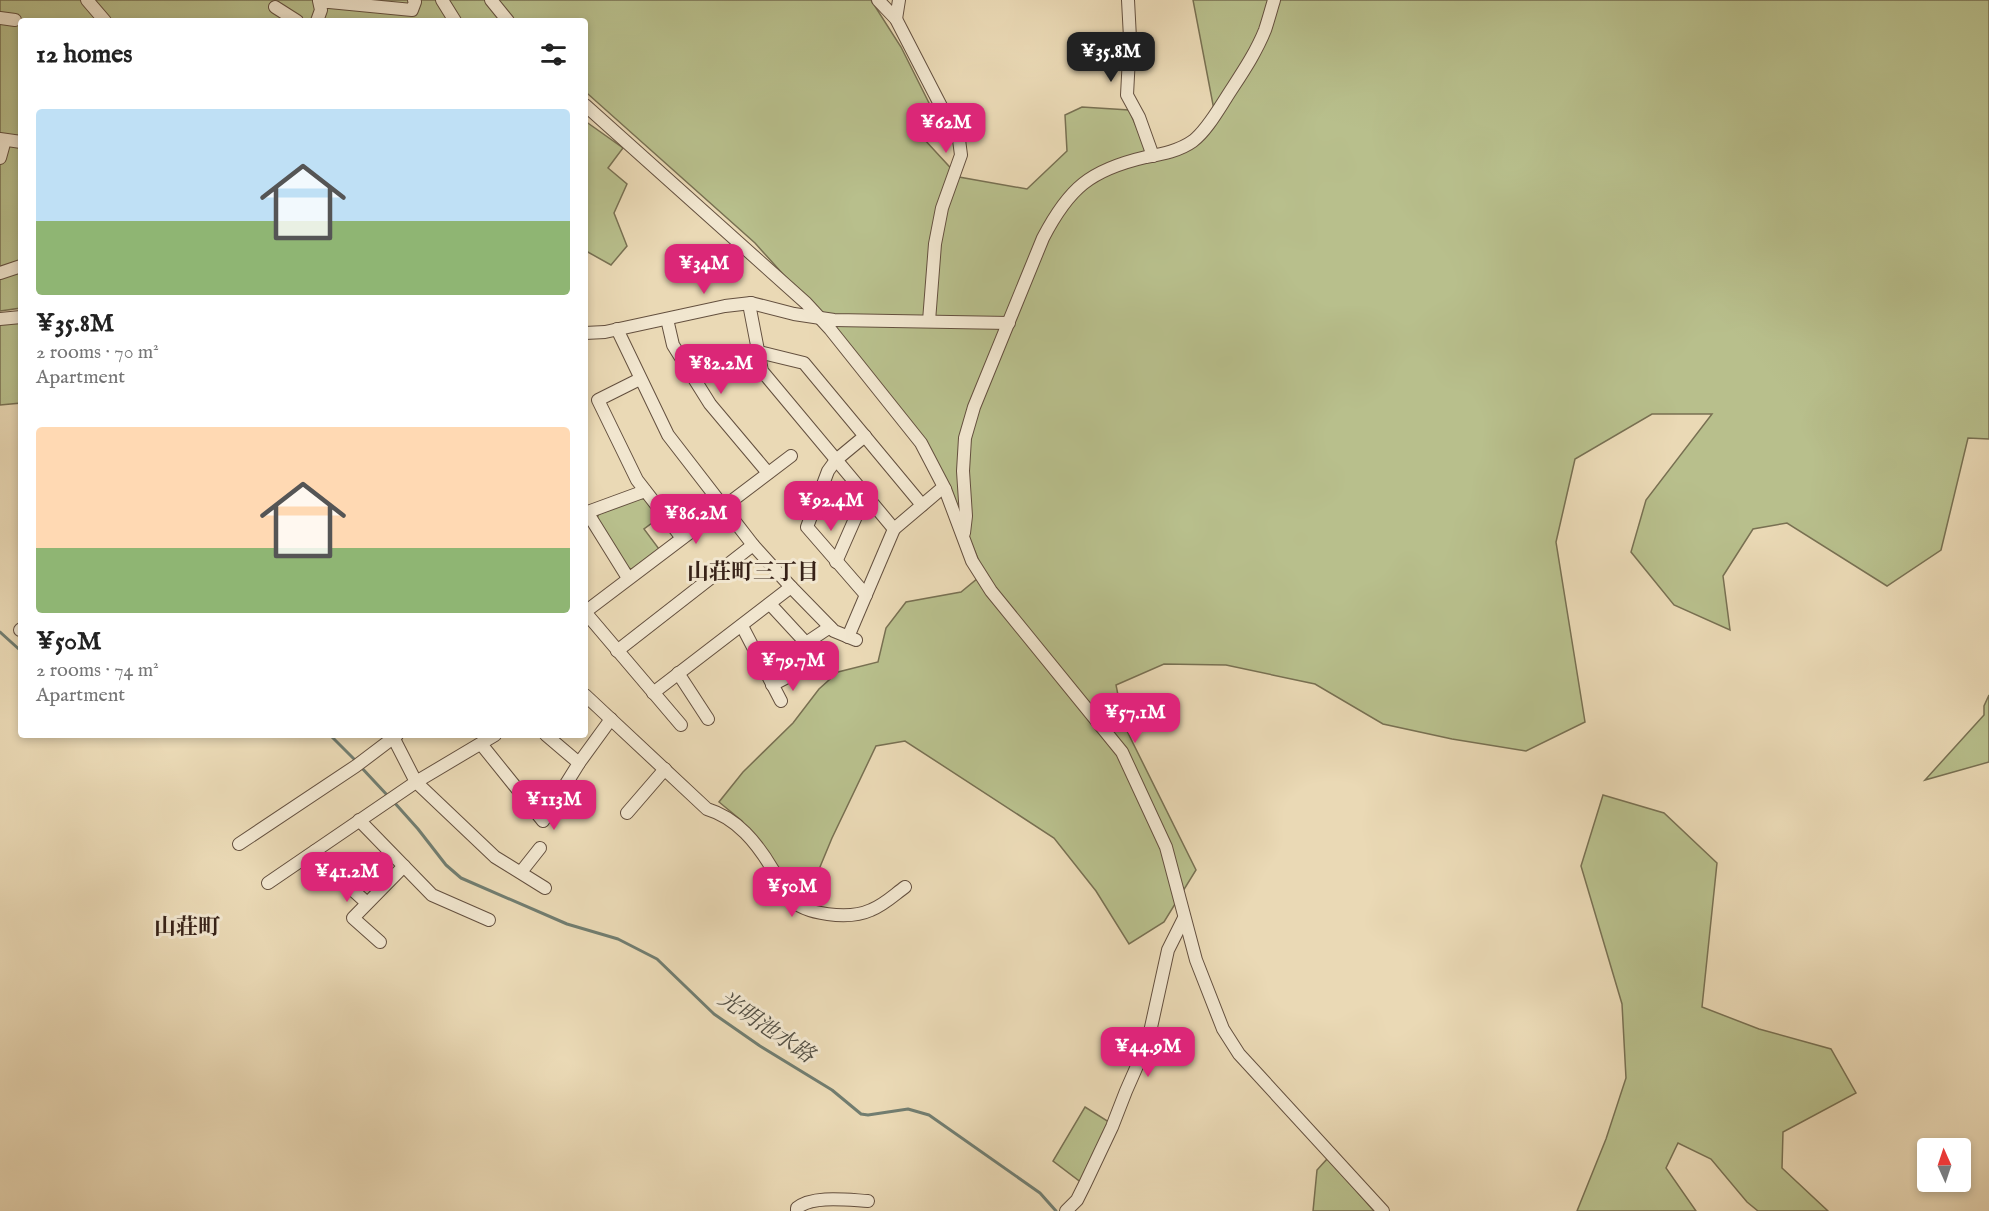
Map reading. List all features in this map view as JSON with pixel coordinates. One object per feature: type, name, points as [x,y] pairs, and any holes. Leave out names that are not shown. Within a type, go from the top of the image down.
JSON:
[{"type":"street","points":[[87,0],[102,18]]},
{"type":"street","points":[[318,18],[321,10],[319,1],[412,10],[414,0]]},
{"type":"street","points":[[442,0],[454,18]]},
{"type":"street","points":[[491,0],[506,18]]},
{"type":"street","points":[[878,0],[896,20],[944,112],[958,132],[961,155],[942,208],[935,244],[929,321]]},
{"type":"street","points":[[896,20],[898,0]]},
{"type":"street","points":[[1128,0],[1130,38],[1127,95],[1139,117],[1153,156]]},
{"type":"street","points":[[964,537],[965,438],[974,407],[1055,215],[1070,195],[1088,178],[1118,163],[1167,153],[1193,141],[1215,116],[1252,56],[1264,31],[1274,0]]},
{"type":"street","points":[[275,7],[292,18]]},
{"type":"street","points":[[0,18],[15,20]]},
{"type":"street","points":[[588,108],[795,293],[820,318],[911,429],[945,489],[972,561],[991,591],[1122,752],[1166,847],[1196,960],[1223,1029],[1239,1054],[1383,1211]]},
{"type":"street","points":[[0,158],[3,139],[18,142]]},
{"type":"street","points":[[0,273],[18,267]]},
{"type":"street","points":[[588,333],[751,303],[820,318],[1009,323]]},
{"type":"street","points":[[751,303],[750,309],[762,371],[894,529]]},
{"type":"street","points":[[0,319],[18,317]]},
{"type":"street","points":[[666,319],[673,345],[710,404],[768,473]]},
{"type":"street","points":[[617,329],[668,435],[753,545],[834,631],[852,638],[866,595],[894,529],[940,490],[945,489]]},
{"type":"street","points":[[759,352],[804,363],[922,505]]},
{"type":"street","points":[[696,380],[722,365]]},
{"type":"street","points":[[640,379],[598,400],[636,480],[682,538]]},
{"type":"street","points":[[865,436],[836,460],[828,471],[807,527],[866,595]]},
{"type":"street","points":[[588,610],[791,456]]},
{"type":"street","points":[[588,511],[645,490]]},
{"type":"street","points":[[836,562],[865,495]]},
{"type":"street","points":[[588,515],[628,578]]},
{"type":"street","points":[[617,651],[753,545]]},
{"type":"street","points":[[653,693],[791,587]]},
{"type":"street","points":[[770,604],[806,643],[830,627]]},
{"type":"street","points":[[588,616],[681,725]]},
{"type":"street","points":[[742,626],[781,702]]},
{"type":"street","points":[[772,685],[799,671]]},
{"type":"street","points":[[678,673],[708,719]]},
{"type":"street","points":[[588,698],[707,809],[725,815],[742,828],[771,867],[789,898],[808,910],[829,914],[862,913],[882,904],[905,886]]},
{"type":"street","points":[[481,744],[543,821],[579,763],[611,719]]},
{"type":"street","points":[[239,844],[359,764],[392,738]]},
{"type":"street","points":[[395,738],[420,787],[495,857],[545,888]]},
{"type":"street","points":[[268,883],[416,782],[490,738]]},
{"type":"street","points":[[550,738],[579,763]]},
{"type":"street","points":[[627,813],[665,769]]},
{"type":"street","points":[[359,820],[432,895],[489,920]]},
{"type":"street","points":[[521,872],[539,848]]},
{"type":"street","points":[[315,851],[367,903]]},
{"type":"street","points":[[380,942],[353,918],[404,866]]},
{"type":"street","points":[[1066,1211],[1077,1200],[1113,1127],[1148,1041],[1168,950],[1184,918]]},
{"type":"street","points":[[797,1211],[802,1204],[830,1199],[868,1201]]},
{"type":"green space","points":[[0,0],[871,0],[901,47],[937,119],[923,138],[959,177],[1027,189],[1067,151],[1065,115],[1082,107],[1129,110],[1149,156],[1193,141],[1215,115],[1193,0],[1989,0],[1989,439],[1968,438],[1941,550],[1887,586],[1787,523],[1753,529],[1723,576],[1730,630],[1674,605],[1631,552],[1646,500],[1712,414],[1652,414],[1575,459],[1556,542],[1585,722],[1526,751],[1452,739],[1383,724],[1315,684],[1226,665],[1164,664],[1116,685],[1124,725],[1196,870],[1164,922],[1129,944],[1096,891],[1054,838],[905,741],[876,746],[832,838],[810,891],[791,891],[742,821],[719,802],[743,772],[793,723],[819,689],[838,672],[878,662],[886,628],[906,602],[961,592],[984,573],[953,500],[916,431],[844,342],[755,243],[588,94],[588,18],[18,18],[18,308],[0,311]]},
{"type":"green space","points":[[588,123],[623,148],[608,168],[627,184],[614,213],[627,246],[611,265],[588,252]]},
{"type":"green space","points":[[18,319],[18,403],[0,405],[0,322]]},
{"type":"green space","points":[[640,498],[647,500],[660,517],[644,529],[659,549],[632,569],[627,568],[597,518],[599,514]]},
{"type":"green space","points":[[1989,695],[1989,762],[1925,780],[1984,715],[1984,706]]},
{"type":"green space","points":[[1603,795],[1664,813],[1717,863],[1702,1007],[1759,1029],[1831,1049],[1856,1093],[1783,1132],[1782,1168],[1828,1211],[1758,1211],[1747,1202],[1711,1159],[1678,1143],[1666,1168],[1696,1211],[1577,1211],[1606,1139],[1626,1078],[1622,1004],[1581,866]]},
{"type":"green space","points":[[1085,1107],[1109,1122],[1082,1183],[1053,1161]]},
{"type":"green space","points":[[1328,1158],[1374,1211],[1313,1211],[1317,1170]]},
{"type":"waterway","name":"光明池水路","points":[[0,632],[18,648]]},
{"type":"waterway","name":"光明池水路","points":[[333,738],[356,761]]},
{"type":"waterway","name":"光明池水路","points":[[360,766],[388,796]]},
{"type":"waterway","name":"光明池水路","points":[[393,801],[446,865],[461,878],[567,924],[618,939],[657,959],[714,1014],[760,1046],[832,1090],[861,1114],[908,1109],[929,1115],[1040,1193],[1056,1211]]},
{"type":"district","name":"山荘町三丁目","points":[[753,571]]},
{"type":"district","name":"山荘町","points":[[187,926]]}]
